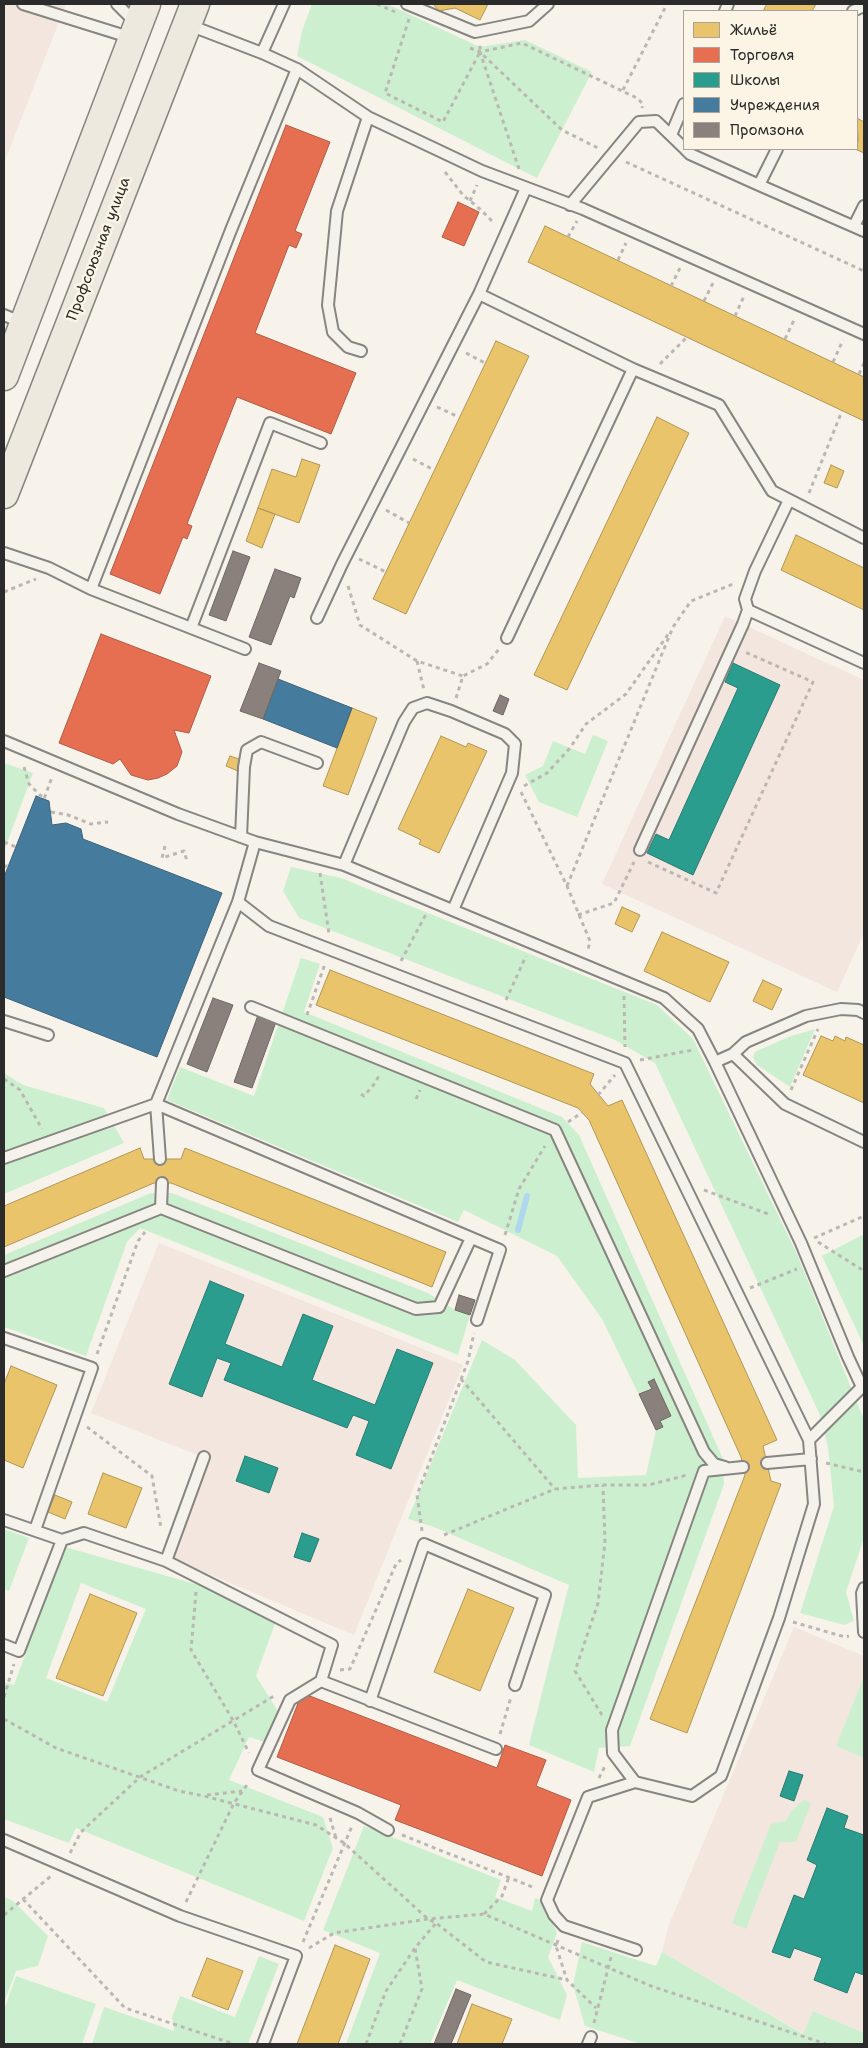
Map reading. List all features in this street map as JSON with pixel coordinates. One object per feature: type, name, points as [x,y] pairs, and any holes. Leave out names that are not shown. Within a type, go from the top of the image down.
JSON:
[{"type":"main road","name":"Профсоюзная улица","points":[[4,494],[191,14]]},
{"type":"main road","points":[[4,376],[14,319],[139,22]]},
{"type":"lane","points":[[23,4],[139,22]]},
{"type":"lane","points":[[117,4],[139,22]]},
{"type":"lane","points":[[262,53],[284,4]]},
{"type":"lane","points":[[407,4],[475,32],[529,20],[548,4]]},
{"type":"lane","points":[[191,14],[297,70],[368,117],[437,150],[570,205],[864,334]]},
{"type":"lane","points":[[91,588],[227,239],[297,70]]},
{"type":"lane","points":[[671,135],[683,106]]},
{"type":"lane","points":[[361,351],[348,347],[334,332],[328,305],[337,211],[368,117]]},
{"type":"lane","points":[[570,205],[639,122],[656,121],[683,146]]},
{"type":"lane","points":[[687,150],[690,154],[864,231]]},
{"type":"lane","points":[[759,185],[776,150]]},
{"type":"lane","points":[[317,618],[347,553],[479,294],[526,188]]},
{"type":"lane","points":[[854,226],[864,206]]},
{"type":"lane","points":[[479,294],[633,368],[718,405],[772,491],[864,538]]},
{"type":"lane","points":[[507,638],[633,368]]},
{"type":"lane","points":[[191,628],[270,423],[321,443]]},
{"type":"lane","points":[[638,854],[734,646],[748,610],[745,599],[755,571],[789,500]]},
{"type":"lane","points":[[4,553],[48,568],[91,588],[245,649]]},
{"type":"lane","points":[[748,610],[864,663]]},
{"type":"lane","points":[[344,865],[404,722],[413,708],[426,703],[451,711],[505,734],[515,744],[512,773],[453,910]]},
{"type":"lane","points":[[4,741],[178,814],[241,837],[344,865],[664,998],[698,1030],[715,1062],[801,1242],[863,1388],[809,1440]]},
{"type":"lane","points":[[241,837],[244,767],[247,750],[262,742],[317,763]]},
{"type":"lane","points":[[160,1158],[156,1104],[238,902],[255,842]]},
{"type":"lane","points":[[238,902],[269,926],[625,1063],[809,1440],[814,1504],[779,1618],[722,1776],[692,1796],[635,1782],[588,1797],[547,1900],[554,1914],[564,1926],[636,1950]]},
{"type":"lane","points":[[252,1007],[555,1130],[704,1452],[714,1464],[727,1468]]},
{"type":"lane","points":[[715,1062],[733,1054],[746,1042],[806,1016],[841,1009],[858,1010],[864,1013]]},
{"type":"lane","points":[[4,1021],[48,1035]]},
{"type":"lane","points":[[733,1054],[785,1104],[864,1142]]},
{"type":"lane","points":[[4,1158],[156,1104],[500,1250],[477,1320]]},
{"type":"lane","points":[[161,1208],[162,1183]]},
{"type":"lane","points":[[4,1271],[161,1208],[416,1309],[439,1307],[472,1238]]},
{"type":"lane","points":[[4,1338],[92,1368],[35,1530]]},
{"type":"lane","points":[[166,1561],[204,1457]]},
{"type":"lane","points":[[767,1463],[811,1459]]},
{"type":"lane","points":[[635,1782],[612,1752],[612,1730],[704,1471],[743,1467]]},
{"type":"lane","points":[[4,1520],[62,1540],[84,1533],[166,1561],[332,1645],[322,1677],[290,1700],[258,1770],[358,1813],[388,1830]]},
{"type":"lane","points":[[4,1645],[19,1651],[62,1540]]},
{"type":"lane","points":[[370,1701],[424,1544],[545,1595],[515,1684]]},
{"type":"lane","points":[[864,1588],[862,1593],[864,1632]]},
{"type":"lane","points":[[322,1677],[370,1701],[496,1749]]},
{"type":"lane","points":[[4,1840],[180,1916],[296,1956],[263,2044]]},
{"type":"path","points":[[623,90],[667,4]]},
{"type":"path","points":[[409,18],[384,93],[443,122],[480,52]]},
{"type":"path","points":[[592,78],[623,90],[637,98],[643,104],[639,122]]},
{"type":"path","points":[[437,150],[442,168],[463,195],[481,210],[504,235]]},
{"type":"path","points":[[671,286],[686,256]]},
{"type":"path","points":[[735,316],[749,284]]},
{"type":"path","points":[[704,301],[706,297]]},
{"type":"path","points":[[785,339],[801,306]]},
{"type":"path","points":[[832,362],[849,327]]},
{"type":"path","points":[[649,375],[687,337]]},
{"type":"path","points":[[453,346],[485,363]]},
{"type":"path","points":[[859,374],[864,362]]},
{"type":"path","points":[[425,400],[459,418]]},
{"type":"path","points":[[803,507],[842,410]]},
{"type":"path","points":[[399,452],[434,470]]},
{"type":"path","points":[[373,503],[409,523]]},
{"type":"path","points":[[347,553],[386,572]]},
{"type":"path","points":[[342,564],[360,625],[417,661],[463,676]]},
{"type":"path","points":[[584,964],[590,941],[567,886],[520,789],[547,773],[570,748],[586,724],[626,694],[691,601],[727,588],[755,571]]},
{"type":"path","points":[[4,592],[44,576]]},
{"type":"path","points":[[567,886],[673,627]]},
{"type":"path","points":[[451,711],[463,676],[487,664],[507,638]]},
{"type":"path","points":[[578,915],[614,902],[638,854],[716,894],[813,682],[734,646]]},
{"type":"path","points":[[417,661],[426,703]]},
{"type":"path","points":[[24,767],[29,784],[44,800],[52,776]]},
{"type":"path","points":[[51,812],[68,815],[91,824],[108,822]]},
{"type":"path","points":[[4,842],[16,847]]},
{"type":"path","points":[[164,846],[162,858],[184,851],[187,861]]},
{"type":"path","points":[[4,867],[9,865]]},
{"type":"path","points":[[302,1027],[331,949],[319,869]]},
{"type":"path","points":[[395,973],[429,909]]},
{"type":"path","points":[[501,1015],[511,986],[529,949]]},
{"type":"path","points":[[624,981],[625,1063]]},
{"type":"path","points":[[785,1104],[826,1011]]},
{"type":"path","points":[[598,1095],[625,1063],[707,1047]]},
{"type":"path","points":[[4,1079],[20,1090],[49,1142]]},
{"type":"path","points":[[361,1094],[364,1096],[376,1082]]},
{"type":"path","points":[[500,1250],[519,1189],[555,1130]]},
{"type":"path","points":[[683,1182],[792,1223]]},
{"type":"path","points":[[801,1242],[864,1216]]},
{"type":"path","points":[[812,1238],[864,1271]]},
{"type":"path","points":[[92,1368],[138,1242]]},
{"type":"path","points":[[737,1293],[810,1264]]},
{"type":"path","points":[[424,1544],[417,1496],[468,1361],[477,1320]]},
{"type":"path","points":[[461,1379],[555,1488]]},
{"type":"path","points":[[74,1417],[152,1476],[166,1561]]},
{"type":"path","points":[[811,1459],[864,1472]]},
{"type":"path","points":[[322,1677],[350,1669],[396,1564],[424,1544],[555,1488],[649,1485],[704,1471]]},
{"type":"path","points":[[603,1485],[605,1542],[598,1603],[575,1671],[612,1730]]},
{"type":"path","points":[[180,1916],[234,1803],[258,1770],[234,1722],[191,1650],[197,1577]]},
{"type":"path","points":[[779,1618],[844,1637],[864,1632]]},
{"type":"path","points":[[4,1697],[19,1651]]},
{"type":"path","points":[[496,1749],[515,1684]]},
{"type":"path","points":[[4,1915],[64,1866],[80,1832],[140,1777],[234,1722],[282,1691]]},
{"type":"path","points":[[4,1719],[56,1748],[179,1791],[234,1803],[316,1825],[344,1843],[428,1919],[436,1923],[486,1962],[567,1980]]},
{"type":"path","points":[[204,1796],[242,1791]]},
{"type":"path","points":[[296,1956],[308,1934],[358,1813]]},
{"type":"path","points":[[388,1830],[550,1893]]},
{"type":"path","points":[[484,1914],[502,1896],[509,1878]]},
{"type":"path","points":[[23,1899],[125,2008],[234,2044]]},
{"type":"path","points":[[296,1956],[334,1933],[428,1919],[484,1914],[651,1986],[826,2044]]},
{"type":"path","points":[[366,2044],[386,1991],[415,1948],[436,1923]]},
{"type":"path","points":[[564,1926],[556,1946],[567,1980],[597,2009],[615,1944]]},
{"type":"path","points":[[400,2044],[422,1989],[415,1948]]},
{"type":"shaded area","points":[[4,4],[66,4],[4,163]]},
{"type":"shaded area","points":[[725,616],[864,680],[864,933],[837,992],[602,884]]},
{"type":"shaded area","points":[[159,1243],[463,1365],[354,1635],[173,1559],[210,1460],[91,1413]]},
{"type":"shaded area","points":[[794,1627],[864,1656],[864,2033],[813,2011],[804,2034],[662,1952],[668,1927]]},
{"type":"green space","points":[[312,4],[387,4],[480,47],[525,40],[592,72],[537,178],[297,56],[302,31]]},
{"type":"green space","points":[[593,735],[608,741],[577,817],[539,802],[525,775],[543,766],[553,741],[585,754]]},
{"type":"green space","points":[[4,763],[33,773],[4,851]]},
{"type":"green space","points":[[291,867],[341,878],[657,1005],[693,1039],[797,1254],[864,1420],[864,1538],[846,1592],[854,1621],[844,1625],[800,1613],[834,1506],[828,1447],[820,1415],[655,1063],[615,1040],[299,918],[283,891]]},
{"type":"green space","points":[[301,958],[320,964],[304,1012],[562,1117],[579,1135],[723,1459],[724,1484],[630,1746],[599,1748],[594,1772],[529,1745],[569,1585],[434,1527],[408,1519],[482,1340],[515,1360],[576,1425],[578,1478],[646,1475],[656,1430],[602,1319],[557,1256],[464,1210],[458,1222],[167,1100],[180,1067],[254,1096]]},
{"type":"green space","points":[[815,1029],[790,1087],[757,1065],[753,1057],[755,1052],[791,1036]]},
{"type":"green space","points":[[4,1073],[23,1085],[104,1108],[124,1143],[4,1194]]},
{"type":"green space","points":[[151,1193],[172,1193],[428,1293],[455,1310],[470,1315],[458,1355],[140,1228],[127,1242],[86,1356],[4,1327],[4,1255]]},
{"type":"green space","points":[[864,1234],[864,1346],[822,1256]]},
{"type":"green space","points":[[4,1529],[29,1538],[9,1591],[4,1589]]},
{"type":"green space","points":[[65,1547],[206,1587],[276,1621],[256,1676],[279,1713],[265,1742],[249,1737],[229,1780],[323,1817],[333,1848],[304,1921],[76,1828],[69,1843],[4,1819],[4,1682],[14,1685]],"holes":[[[81,1583],[146,1609],[107,1702],[46,1678]]]},
{"type":"green space","points":[[864,1680],[864,1758],[836,1746]]},
{"type":"green space","points":[[804,1800],[811,1803],[796,1842],[780,1842],[746,1929],[732,1923],[771,1824],[786,1821],[791,1811]]},
{"type":"green space","points":[[364,1826],[501,1880],[495,1897],[532,1911],[535,1898],[542,1900],[557,1933],[548,1957],[567,1995],[560,2020],[457,1980],[430,2044],[346,2044],[380,1953],[323,1930]]},
{"type":"green space","points":[[4,1897],[13,1901],[48,1936],[38,1966],[16,1971],[4,2003]]},
{"type":"green space","points":[[582,1942],[656,1966],[662,1952],[803,2034],[813,2011],[864,2033],[864,2044],[641,2044],[585,2026],[573,1985]]},
{"type":"green space","points":[[259,1956],[279,1964],[248,2044],[92,2044],[104,2007],[174,2031],[172,2017],[180,1996],[235,2017]]},
{"type":"green space","points":[[16,1976],[96,2004],[82,2044],[4,2044],[4,2010]]},
{"type":"building: Жильё","points":[[433,4],[488,4],[480,20],[455,8],[439,11]]},
{"type":"building: Жильё","points":[[767,4],[816,4],[813,10],[764,10]]},
{"type":"building: Жильё","points":[[858,119],[864,122],[864,153],[857,150]]},
{"type":"building: Жильё","points":[[545,226],[864,377],[864,421],[528,262]]},
{"type":"building: Жильё","points":[[496,341],[529,356],[406,614],[373,599]]},
{"type":"building: Жильё","points":[[657,417],[689,433],[567,690],[534,675]]},
{"type":"building: Жильё","points":[[302,459],[320,465],[299,523],[258,508],[272,469],[296,477]]},
{"type":"building: Жильё","points":[[831,465],[844,471],[837,488],[824,483]]},
{"type":"building: Жильё","points":[[258,508],[275,514],[262,548],[246,541]]},
{"type":"building: Жильё","points":[[796,535],[864,568],[864,610],[781,570]]},
{"type":"building: Жильё","points":[[352,708],[377,718],[348,795],[323,786]]},
{"type":"building: Жильё","points":[[441,736],[466,747],[468,743],[487,751],[439,853],[419,844],[421,840],[398,829]]},
{"type":"building: Жильё","points":[[230,756],[242,760],[238,771],[226,766]]},
{"type":"building: Жильё","points":[[622,907],[640,915],[632,932],[615,924]]},
{"type":"building: Жильё","points":[[662,932],[729,962],[710,1002],[644,971]]},
{"type":"building: Жильё","points":[[330,970],[594,1074],[590,1084],[608,1106],[622,1100],[777,1440],[763,1446],[771,1481],[781,1484],[687,1733],[650,1719],[745,1475],[741,1457],[589,1120],[578,1108],[316,1005]]},
{"type":"building: Жильё","points":[[763,980],[782,989],[772,1010],[753,1001]]},
{"type":"building: Жильё","points":[[821,1036],[833,1041],[835,1036],[845,1041],[846,1037],[864,1045],[864,1103],[803,1075]]},
{"type":"building: Жильё","points":[[140,1148],[144,1159],[181,1159],[185,1148],[446,1252],[432,1287],[171,1183],[154,1183],[4,1247],[4,1206]]},
{"type":"building: Жильё","points":[[11,1366],[57,1385],[23,1468],[4,1460],[4,1384]]},
{"type":"building: Жильё","points":[[103,1473],[142,1488],[126,1528],[88,1514]]},
{"type":"building: Жильё","points":[[55,1495],[72,1502],[65,1519],[48,1512]]},
{"type":"building: Жильё","points":[[468,1589],[514,1608],[480,1691],[434,1672]]},
{"type":"building: Жильё","points":[[90,1594],[137,1613],[103,1696],[56,1678]]},
{"type":"building: Жильё","points":[[335,1945],[370,1959],[338,2044],[297,2044]]},
{"type":"building: Жильё","points":[[207,1958],[243,1971],[228,2010],[192,1996]]},
{"type":"building: Жильё","points":[[472,2004],[512,2019],[502,2044],[457,2044]]},
{"type":"building: Торговля","points":[[286,125],[330,142],[295,231],[302,234],[296,248],[289,245],[255,333],[356,373],[331,434],[237,397],[187,524],[192,526],[187,539],[183,537],[160,594],[110,574]]},
{"type":"building: Торговля","points":[[458,202],[479,212],[464,246],[442,237]]},
{"type":"building: Торговля","points":[[101,634],[211,676],[189,733],[174,730],[182,752],[177,766],[158,778],[148,780],[131,775],[120,759],[113,764],[59,743]]},
{"type":"building: Торговля","points":[[302,1693],[497,1768],[505,1745],[546,1760],[536,1786],[571,1800],[542,1876],[395,1820],[401,1805],[277,1757]]},
{"type":"building: Школы","points":[[733,663],[780,685],[693,875],[647,853],[656,834],[669,840],[738,688],[725,682]]},
{"type":"building: Школы","points":[[210,1281],[244,1295],[225,1344],[282,1367],[303,1314],[333,1326],[312,1380],[375,1405],[397,1349],[433,1363],[391,1469],[356,1455],[369,1421],[353,1415],[347,1428],[224,1380],[231,1363],[217,1358],[202,1397],[169,1384]]},
{"type":"building: Школы","points":[[245,1456],[278,1468],[269,1493],[236,1481]]},
{"type":"building: Школы","points":[[302,1533],[319,1539],[310,1562],[294,1557]]},
{"type":"building: Школы","points":[[789,1771],[803,1775],[794,1801],[780,1796]]},
{"type":"building: Школы","points":[[827,1808],[848,1816],[844,1828],[864,1835],[864,1975],[855,1972],[847,1993],[814,1980],[822,1958],[794,1948],[790,1958],[772,1952],[794,1895],[804,1899],[817,1865],[807,1860]]},
{"type":"building: Учреждения","points":[[278,679],[352,708],[337,748],[263,719]]},
{"type":"building: Учреждения","points":[[36,796],[49,801],[52,825],[66,823],[81,829],[83,839],[222,893],[157,1057],[4,997],[4,877]]},
{"type":"building: Промзона","points":[[233,551],[250,557],[226,621],[209,615]]},
{"type":"building: Промзона","points":[[275,569],[301,578],[294,598],[290,596],[271,645],[249,637]]},
{"type":"building: Промзона","points":[[259,663],[281,671],[263,719],[240,711]]},
{"type":"building: Промзона","points":[[500,695],[509,699],[503,715],[493,711]]},
{"type":"building: Промзона","points":[[213,998],[233,1005],[207,1072],[187,1064]]},
{"type":"building: Промзона","points":[[258,1015],[276,1022],[252,1088],[234,1082]]},
{"type":"building: Промзона","points":[[459,1295],[475,1300],[470,1315],[455,1310]]},
{"type":"building: Промзона","points":[[654,1379],[671,1416],[660,1421],[663,1427],[656,1430],[639,1394],[652,1389],[648,1382]]},
{"type":"building: Промзона","points":[[456,1989],[471,1995],[451,2044],[434,2044]]},
{"type":"waterway","points":[[518,1230],[527,1196]]}]
